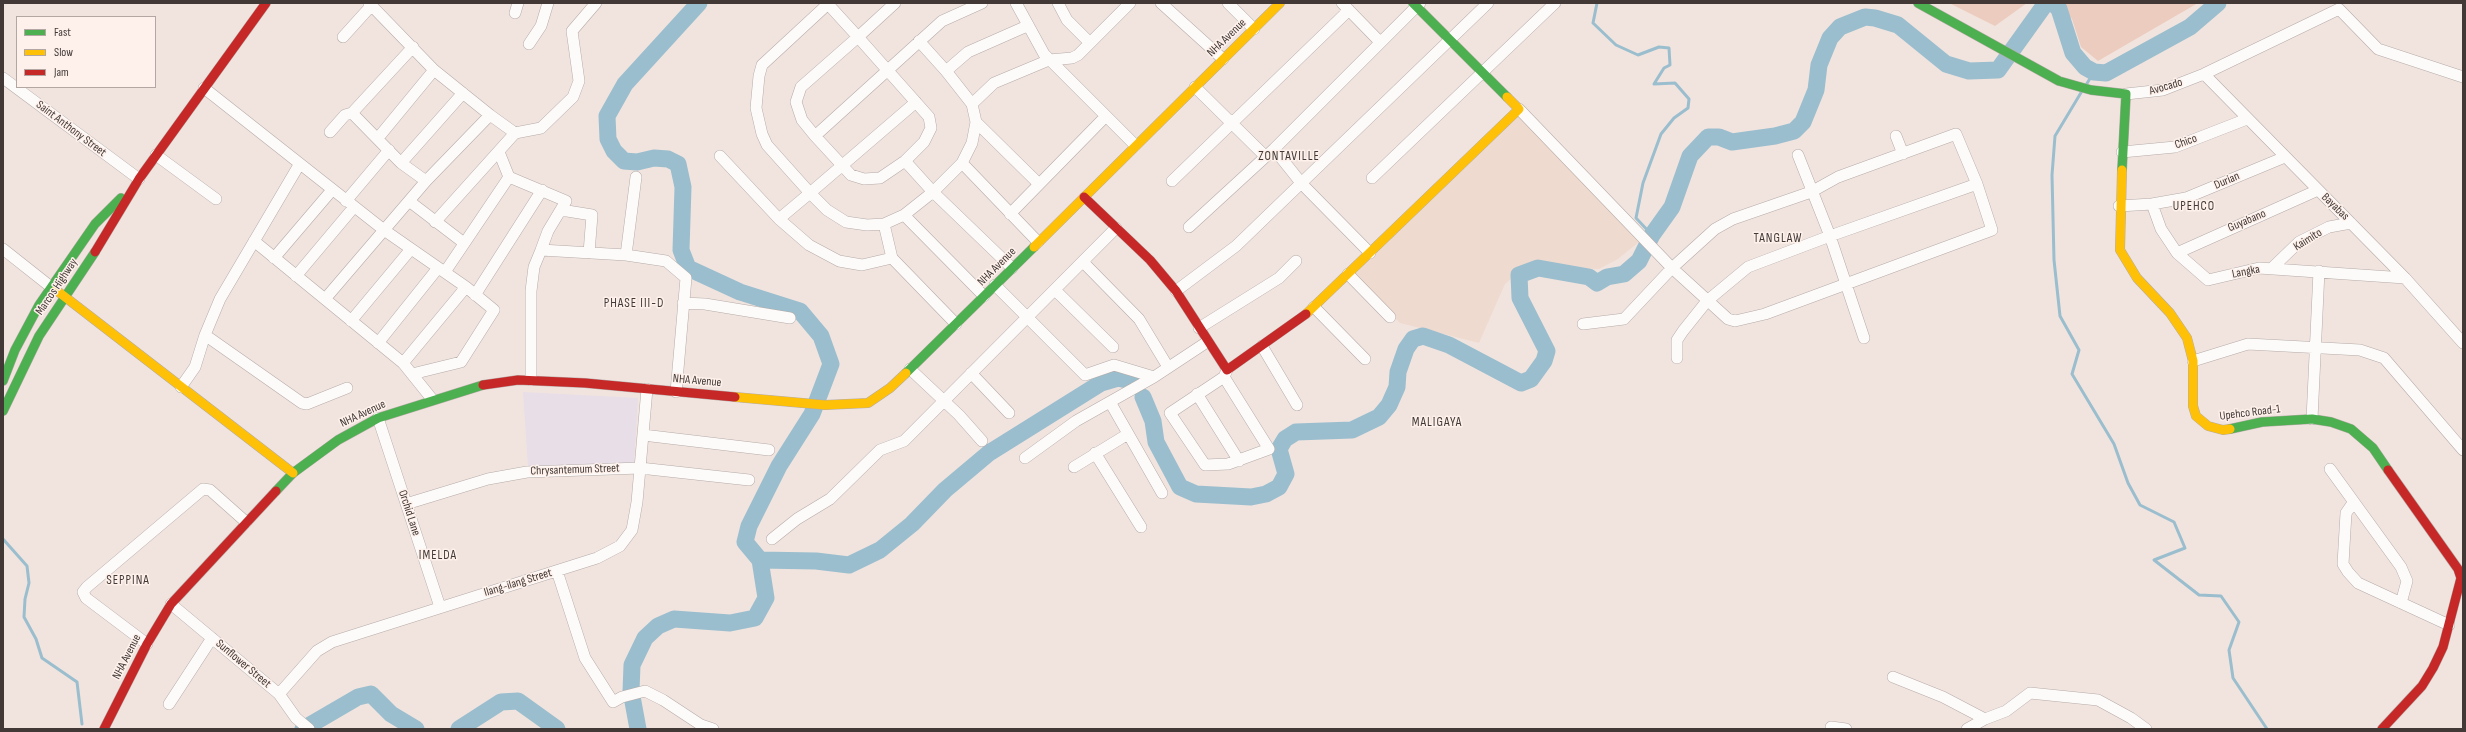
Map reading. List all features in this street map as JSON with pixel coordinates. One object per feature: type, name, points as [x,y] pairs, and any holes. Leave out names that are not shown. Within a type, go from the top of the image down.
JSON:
[{"type":"street","name":"Marcos Highway","points":[[3,412],[29,355],[64,297],[108,232],[139,179],[266,3]]},
{"type":"street","points":[[529,44],[541,26],[548,3]]},
{"type":"street","points":[[436,222],[515,133],[541,128],[573,97],[579,81],[572,31],[596,3]]},
{"type":"street","points":[[895,3],[858,37],[801,87],[796,102],[802,120],[852,175],[864,179],[880,178],[905,161],[924,142],[931,128],[929,116],[916,102],[889,71],[858,37],[828,3],[762,65],[756,91],[758,122],[767,145],[827,210],[846,222],[867,225],[884,224],[904,215],[933,192],[962,163],[972,143],[976,122],[972,104],[946,71],[919,41]]},
{"type":"street","points":[[815,136],[889,71],[919,41],[942,22],[982,3]]},
{"type":"street","points":[[1016,3],[1027,26],[1049,60],[1135,145]]},
{"type":"street","points":[[1058,3],[1067,20],[1090,42]]},
{"type":"street","points":[[972,104],[994,83],[1049,60],[1072,58],[1130,3]]},
{"type":"street","points":[[1161,3],[1223,59]]},
{"type":"street","points":[[1228,3],[1254,29]]},
{"type":"street","name":"NHA Avenue","points":[[104,729],[147,644],[171,604],[293,473],[338,440],[378,418],[432,399],[483,384],[531,380],[825,405],[868,402],[890,388],[910,369],[1280,3]]},
{"type":"street","points":[[1176,291],[1236,246],[1302,184],[1449,38],[1488,3]]},
{"type":"street","points":[[1372,178],[1555,3]]},
{"type":"street","points":[[1918,3],[2002,48],[2059,81],[2091,90],[2126,94]]},
{"type":"street","points":[[343,37],[370,4],[434,70],[515,133]]},
{"type":"street","points":[[1189,227],[1274,149],[1416,4],[1640,233],[1672,268],[1722,316],[1735,321],[1765,314],[1992,230],[1977,184],[1956,134],[1838,177],[1811,192],[1733,219],[1716,229],[1672,268],[1624,319],[1583,324]]},
{"type":"street","points":[[1172,181],[1231,124],[1346,6],[1380,42]]},
{"type":"street","name":"Avocado","points":[[2126,94],[2163,90],[2204,74],[2339,9],[2378,49],[2463,78]]},
{"type":"street","points":[[946,71],[968,52],[1027,26]]},
{"type":"street","points":[[330,132],[345,115],[352,113],[413,47]]},
{"type":"street","points":[[378,138],[434,70]]},
{"type":"street","name":"Bayabas","points":[[2204,74],[2405,278],[2463,343]]},
{"type":"street","name":"Saint Anthony Street","points":[[3,78],[16,88]]},
{"type":"street","points":[[1195,87],[1265,156]]},
{"type":"street","name":"Saint Anthony Street","points":[[16,88],[139,179]]},
{"type":"street","points":[[204,88],[258,129],[300,165],[350,204],[384,230],[466,287],[494,310],[461,362],[412,374]]},
{"type":"street","points":[[401,163],[463,92]]},
{"type":"street","name":"Upehco Road-1","points":[[2126,94],[2119,206],[2119,240],[2124,258],[2137,278],[2181,327],[2187,338],[2193,361],[2193,406],[2196,416],[2208,426],[2223,430],[2262,422],[2312,419],[2342,425],[2366,440],[2450,556],[2462,578],[2443,647],[2422,686],[2382,729]]},
{"type":"street","points":[[779,219],[916,102]]},
{"type":"street","points":[[1084,197],[1150,260],[1176,291],[1199,328],[1207,342],[1225,373],[1269,449],[1239,461],[1205,465],[1170,414],[1173,409],[1197,394],[1225,373],[1262,346],[1301,320],[1519,109]]},
{"type":"street","points":[[352,113],[401,163],[426,182]]},
{"type":"street","points":[[325,299],[426,182],[490,115]]},
{"type":"street","points":[[1010,214],[1106,116]]},
{"type":"street","name":"Chico","points":[[2122,152],[2175,147],[2247,119]]},
{"type":"street","points":[[976,122],[1039,184]]},
{"type":"street","points":[[1896,136],[1903,154]]},
{"type":"street","points":[[1274,149],[1302,184],[1370,253]]},
{"type":"street","points":[[296,276],[389,150]]},
{"type":"street","points":[[499,152],[508,177],[566,201],[548,231],[534,267],[531,291],[531,380]]},
{"type":"street","points":[[156,155],[216,199]]},
{"type":"street","points":[[1798,155],[1811,192],[1830,236],[1864,338]]},
{"type":"street","points":[[720,156],[779,219],[809,245],[839,261],[862,265],[892,258]]},
{"type":"street","name":"Durian","points":[[2119,206],[2152,204],[2186,198],[2285,157]]},
{"type":"street","points":[[905,161],[933,192],[1012,268]]},
{"type":"street","points":[[962,163],[1038,242]]},
{"type":"street","points":[[181,387],[195,367],[205,334],[220,299],[300,165]]},
{"type":"street","points":[[378,343],[464,243],[508,177]]},
{"type":"street","points":[[626,255],[636,177]]},
{"type":"street","name":"Marcos Highway","points":[[3,381],[31,317],[51,287],[96,224],[139,179]]},
{"type":"street","points":[[1677,358],[1677,340],[1707,301],[1748,267],[1830,236],[1977,184]]},
{"type":"street","points":[[274,258],[332,190]]},
{"type":"street","points":[[475,295],[542,190]]},
{"type":"street","name":"Guyabano","points":[[2177,253],[2318,190]]},
{"type":"street","points":[[409,201],[464,243]]},
{"type":"street","name":"Langka","points":[[2152,204],[2161,228],[2177,253],[2208,280],[2259,268],[2405,278]]},
{"type":"street","points":[[561,210],[592,215],[589,253]]},
{"type":"street","points":[[904,215],[984,296]]},
{"type":"street","name":"Kaimito","points":[[2271,269],[2299,242],[2329,227],[2351,223]]},
{"type":"street","points":[[884,224],[892,258],[956,324]]},
{"type":"street","points":[[772,539],[797,518],[830,499],[880,450],[904,441],[1116,228]]},
{"type":"street","points":[[254,241],[402,363],[432,399]]},
{"type":"street","points":[[351,321],[411,248]]},
{"type":"street","points":[[3,249],[293,473]]},
{"type":"street","points":[[541,250],[626,255],[666,261],[686,278],[676,392]]},
{"type":"street","points":[[1199,328],[1279,278],[1296,261]]},
{"type":"street","points":[[1083,262],[1139,319],[1168,367]]},
{"type":"street","points":[[2312,419],[2319,271]]},
{"type":"street","points":[[1348,274],[1390,317]]},
{"type":"street","points":[[995,285],[1085,376],[1114,365],[1154,377]]},
{"type":"street","points":[[402,363],[466,287]]},
{"type":"street","points":[[1055,290],[1113,347]]},
{"type":"street","points":[[684,303],[705,304],[790,318]]},
{"type":"street","points":[[1314,307],[1365,359]]},
{"type":"street","points":[[205,334],[302,404],[307,404],[347,388]]},
{"type":"street","points":[[1025,458],[1076,422],[1154,377],[1207,342]]},
{"type":"street","points":[[2193,361],[2248,344],[2360,350],[2384,358],[2463,450]]},
{"type":"street","points":[[1262,346],[1297,405]]},
{"type":"street","points":[[910,369],[982,440]]},
{"type":"street","points":[[971,373],[1009,412]]},
{"type":"street","name":"Ilang-ilang Street","points":[[279,694],[317,651],[332,642],[597,558],[620,546],[632,530],[648,389]]},
{"type":"street","points":[[1197,394],[1239,461]]},
{"type":"street","points":[[1110,402],[1162,493]]},
{"type":"street","name":"Orchid Lane","points":[[378,418],[440,607]]},
{"type":"street","points":[[1074,468],[1095,453],[1128,434]]},
{"type":"street","points":[[643,435],[770,450]]},
{"type":"street","points":[[1095,453],[1141,527]]},
{"type":"street","name":"Chrysantemum Street","points":[[406,504],[488,479],[527,472],[640,468],[749,480]]},
{"type":"street","points":[[2330,469],[2400,567],[2406,581],[2401,603]]},
{"type":"street","points":[[147,644],[86,598],[84,592],[87,587],[203,489],[210,490],[246,522]]},
{"type":"street","points":[[2353,503],[2346,513],[2343,564],[2358,583],[2449,625]]},
{"type":"street","points":[[557,571],[585,658],[613,702],[622,697],[645,691],[702,725],[713,729]]},
{"type":"street","name":"Sunflower Street","points":[[171,604],[279,694],[296,718],[309,729]]},
{"type":"street","points":[[169,704],[212,638]]},
{"type":"street","points":[[1893,677],[1943,697],[1985,719]]},
{"type":"street","points":[[1967,729],[1985,719],[2006,711],[2030,693],[2098,700],[2131,718],[2146,729]]},
{"type":"street","points":[[1831,727],[1846,729]]},
{"type":"shaded area","points":[[1949,3],[2027,3],[1995,26]]},
{"type":"shaded area","points":[[2059,3],[2198,3],[2098,61],[2081,47],[2072,19]]},
{"type":"shaded area","points":[[1519,115],[1639,242],[1618,259],[1599,269],[1526,266],[1505,284],[1479,343],[1400,323],[1353,276]]},
{"type":"shaded area","points":[[523,392],[638,398],[634,465],[528,467]]},
{"type":"waterway","points":[[638,729],[631,691],[632,665],[645,638],[658,626],[674,619],[730,623],[755,618],[766,598],[760,560],[745,542],[749,526],[779,466],[812,414],[831,364],[821,336],[800,311],[740,292],[688,268],[681,250],[683,187],[678,164],[668,159],[654,158],[637,162],[624,161],[614,151],[608,139],[607,116],[625,84],[699,3]]},
{"type":"waterway","points":[[1597,3],[1593,23],[1616,45],[1638,55],[1659,47],[1669,48],[1670,65],[1664,68],[1654,84],[1675,83],[1689,99],[1688,108],[1674,118],[1661,134],[1643,183],[1636,218],[1652,235]]},
{"type":"waterway","points":[[1143,397],[1153,421],[1156,442],[1180,487],[1196,494],[1251,497],[1266,494],[1279,487],[1286,474],[1279,449],[1285,439],[1296,432],[1352,430],[1379,417],[1389,405],[1397,387],[1398,372],[1406,349],[1413,339],[1423,336],[1449,345],[1521,383],[1531,379],[1544,361],[1547,351],[1520,298],[1519,275],[1538,268],[1589,277],[1597,283],[1607,277],[1624,274],[1639,261],[1652,235],[1672,207],[1690,156],[1708,137],[1719,137],[1732,142],[1775,136],[1794,131],[1803,122],[1816,90],[1819,65],[1830,38],[1840,27],[1865,17],[1875,18],[1898,25],[1946,64],[1969,71],[1998,70],[2046,3]]},
{"type":"waterway","points":[[2053,3],[2059,9],[2073,53],[2085,67],[2094,72],[2106,73],[2190,27],[2218,3]]},
{"type":"waterway","points":[[2086,85],[2094,72]]},
{"type":"waterway","points":[[2082,91],[2055,136],[2052,175],[2054,260],[2060,316],[2079,350],[2072,374],[2114,444],[2128,483],[2140,505],[2174,522],[2185,548],[2154,560],[2199,595],[2221,596],[2239,622],[2229,650],[2233,678],[2267,729]]},
{"type":"waterway","points":[[760,560],[816,561],[849,565],[880,550],[912,524],[945,490],[989,453],[1101,383],[1118,378],[1131,381]]},
{"type":"waterway","points":[[3,539],[27,566],[29,583],[25,599],[24,617],[36,639],[42,658],[77,682],[82,724]]},
{"type":"waterway","points":[[303,729],[358,697],[371,694],[391,714],[416,729]]},
{"type":"waterway","points":[[459,729],[501,702],[518,701],[557,729]]},
{"type":"traffic: fast","points":[[1413,3],[1507,97]]},
{"type":"traffic: fast","points":[[1918,3],[2059,81],[2091,90],[2126,94],[2122,170]]},
{"type":"traffic: fast","points":[[3,381],[15,350],[39,305],[95,224],[121,198]]},
{"type":"traffic: fast","points":[[906,373],[1034,247]]},
{"type":"traffic: fast","points":[[3,411],[39,336],[95,252]]},
{"type":"traffic: fast","points":[[276,491],[293,473],[338,440],[378,418],[483,385]]},
{"type":"traffic: fast","points":[[2230,429],[2262,422],[2312,419],[2331,422],[2351,429],[2373,448],[2388,470]]},
{"type":"traffic: slow","points":[[1034,247],[1280,3]]},
{"type":"traffic: slow","points":[[1306,314],[1519,109],[1507,97]]},
{"type":"traffic: slow","points":[[2122,170],[2120,250],[2137,278],[2170,313],[2187,338],[2193,361],[2193,406],[2196,416],[2208,426],[2223,430],[2230,429]]},
{"type":"traffic: slow","points":[[56,290],[293,473]]},
{"type":"traffic: slow","points":[[735,397],[825,405],[868,403],[890,388],[906,373]]},
{"type":"traffic: jam","points":[[95,252],[139,179],[266,3]]},
{"type":"traffic: jam","points":[[1084,197],[1150,260],[1176,291],[1227,370],[1306,314]]},
{"type":"traffic: jam","points":[[483,385],[518,380],[585,383],[735,397]]},
{"type":"traffic: jam","points":[[2382,729],[2422,686],[2433,668],[2443,647],[2461,578],[2458,569],[2388,470]]},
{"type":"traffic: jam","points":[[104,729],[147,644],[171,604],[276,491]]},
{"type":"district","name":"ZONTAVILLE","points":[[1289,157]]},
{"type":"district","name":"UPEHCO","points":[[2194,207]]},
{"type":"district","name":"TANGLAW","points":[[1778,239]]},
{"type":"district","name":"PHASE III-D","points":[[634,304]]},
{"type":"district","name":"MALIGAYA","points":[[1437,423]]},
{"type":"district","name":"IMELDA","points":[[438,556]]},
{"type":"district","name":"SEPPINA","points":[[128,581]]}]
